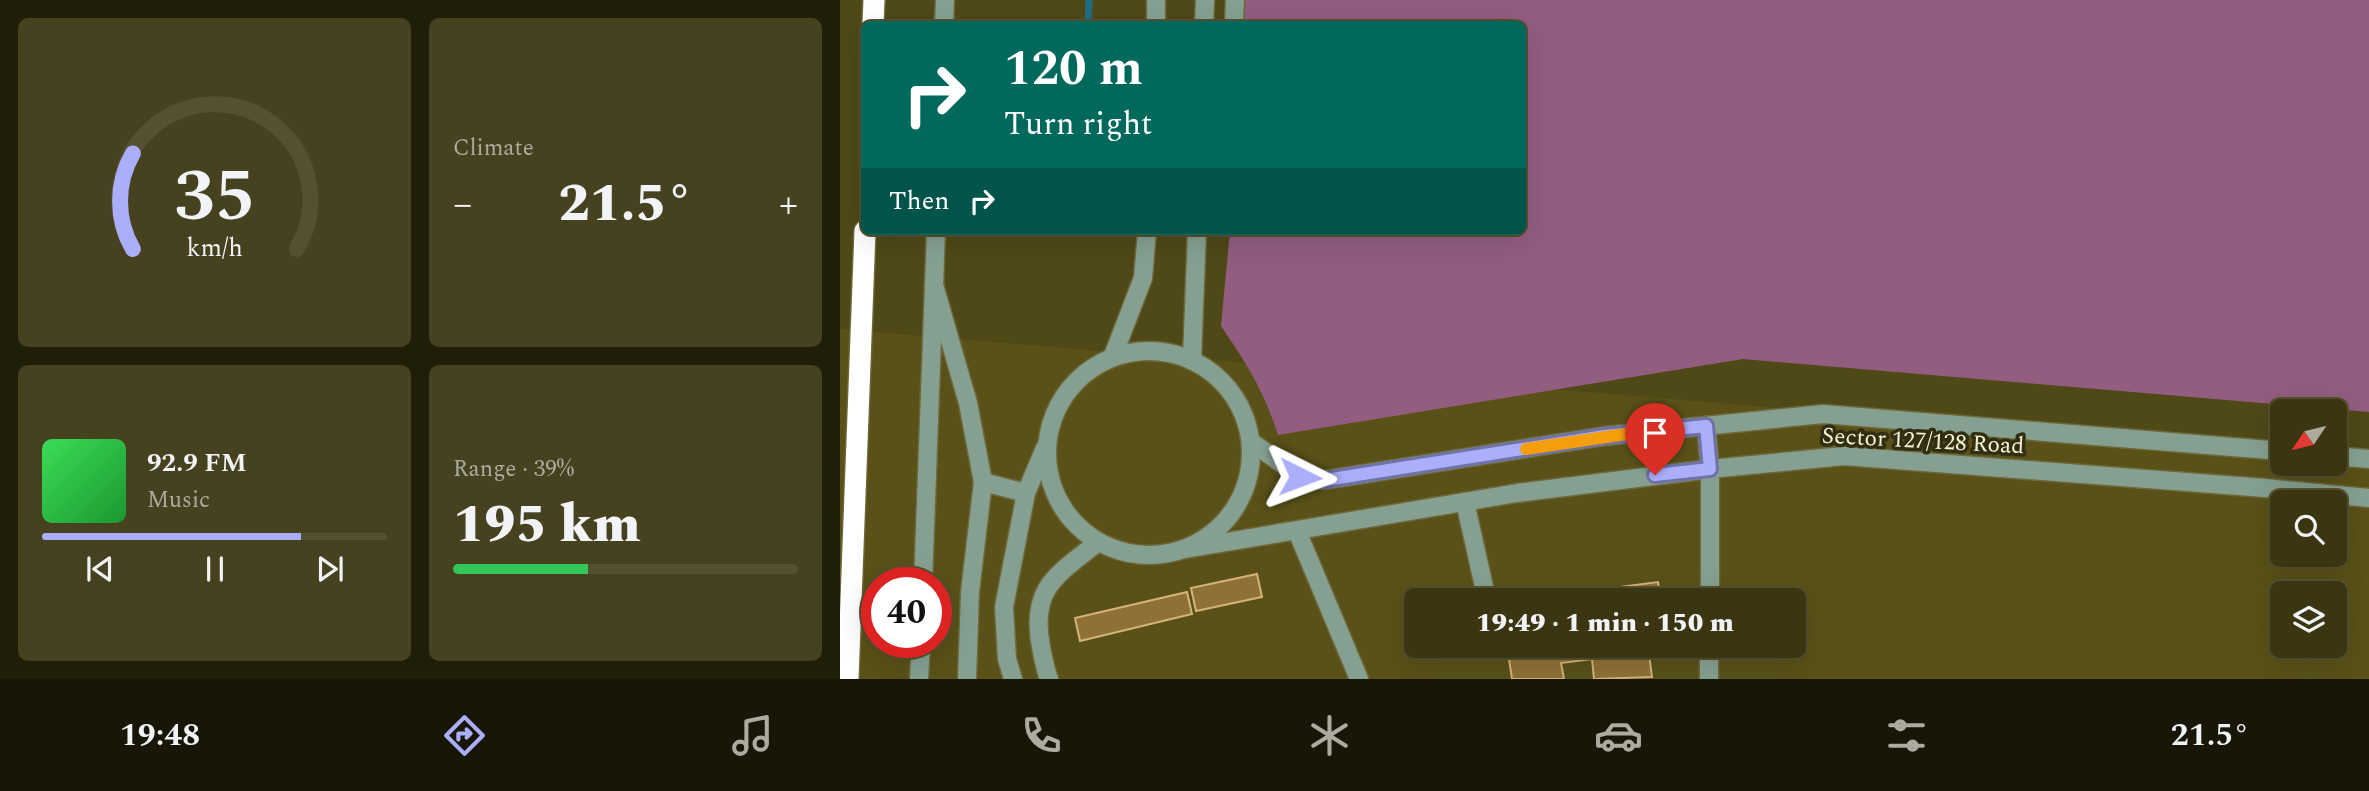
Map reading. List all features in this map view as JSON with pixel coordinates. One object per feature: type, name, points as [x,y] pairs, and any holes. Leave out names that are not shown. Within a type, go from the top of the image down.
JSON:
[{"type":"highway","points":[[873,21],[874,0]]},
{"type":"highway","points":[[848,679],[865,235]]},
{"type":"street","points":[[944,21],[945,0]]},
{"type":"street","points":[[1156,0],[1156,21]]},
{"type":"street","points":[[1204,21],[1205,0]]},
{"type":"street","points":[[1234,21],[1235,0]]},
{"type":"street","points":[[924,567],[936,235]]},
{"type":"street","points":[[1113,356],[1143,278],[1147,235]]},
{"type":"street","points":[[1192,359],[1197,235]]},
{"type":"street","points":[[934,285],[968,403],[983,482],[970,592],[967,679]]},
{"type":"street","points":[[1013,679],[1007,659],[1004,607],[1026,493],[1046,444],[1057,407],[1080,376],[1113,356],[1153,350],[1192,359],[1221,379],[1242,408],[1251,442],[1250,476],[1237,507],[1214,533],[1185,549],[1145,556],[1097,543],[1080,529],[1060,505],[1049,476],[1046,444]]},
{"type":"street","name":"Sector 127/128 Road","points":[[1251,442],[1300,477],[1325,480],[1605,436],[1823,414],[2270,450]]},
{"type":"street","points":[[1706,426],[1710,469],[1710,588]]},
{"type":"street","name":"Sector 127/128 Road","points":[[1185,549],[1517,493],[1710,469],[1844,456],[2369,498]]},
{"type":"street","points":[[2347,457],[2369,458]]},
{"type":"street","points":[[983,482],[1026,493]]},
{"type":"street","points":[[1465,502],[1484,588]]},
{"type":"street","points":[[1297,531],[1359,679]]},
{"type":"street","points":[[1049,679],[1037,623],[1041,598],[1063,569],[1097,543]]},
{"type":"street","points":[[919,679],[920,658]]},
{"type":"street","points":[[1709,658],[1709,679]]},
{"type":"shaded area","points":[[1243,0],[2369,0],[2369,412],[2347,410],[2347,399],[2270,399],[2270,404],[1743,359],[1278,435],[1254,378],[1221,326],[1230,235],[1526,235],[1526,21],[1242,21]]},
{"type":"shaded area","points":[[840,329],[2270,449],[2270,476],[2347,476],[2347,461],[2369,457],[2369,679],[840,679]]},
{"type":"building","points":[[1257,574],[1262,597],[1196,611],[1191,588]]},
{"type":"building","points":[[1658,582],[1659,588],[1611,588]]},
{"type":"building","points":[[1187,592],[1192,614],[1080,641],[1075,618]]},
{"type":"building","points":[[1509,658],[1650,658],[1652,677],[1594,679],[1592,659],[1561,663],[1564,679],[1512,679]]},
{"type":"waterway","points":[[1088,21],[1089,0]]},
{"type":"slow traffic","points":[[1526,449],[1626,434]]},
{"type":"route","points":[[1300,477],[1325,480],[1605,436],[1706,426],[1710,469],[1655,475]]}]
